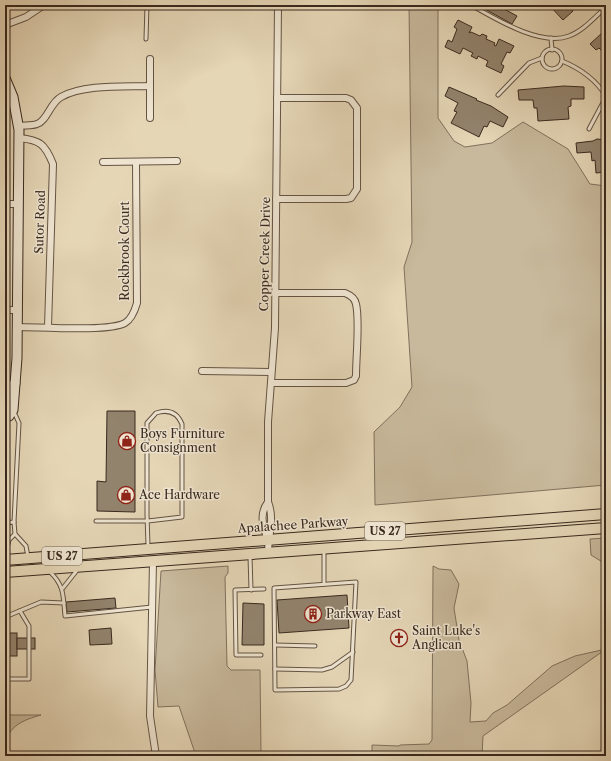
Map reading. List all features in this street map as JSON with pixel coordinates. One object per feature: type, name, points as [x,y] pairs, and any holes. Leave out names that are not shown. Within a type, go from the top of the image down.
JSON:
[{"type":"main road","name":"Apalachee Parkway","points":[[5,560],[606,514]]},
{"type":"main road","points":[[502,522],[503,535]]},
{"type":"main road","name":"US 27","points":[[5,572],[606,528]]},
{"type":"main road","points":[[153,562],[156,554],[167,548]]},
{"type":"main road","points":[[136,563],[146,556],[148,549]]},
{"type":"street","points":[[5,25],[26,17],[44,5]]},
{"type":"street","name":"Copper Creek Drive","points":[[268,553],[268,540],[271,524],[271,510],[268,502],[268,422],[275,293],[278,5]]},
{"type":"street","points":[[150,59],[150,118]]},
{"type":"street","name":"Sutor Road","points":[[5,78],[13,97],[19,138],[17,358],[13,407]]},
{"type":"street","points":[[18,126],[38,124],[44,120],[51,105],[56,100],[69,94],[114,87],[150,86]]},
{"type":"street","points":[[276,199],[346,199],[354,194],[357,181],[357,108],[355,103],[346,98],[277,98]]},
{"type":"street","name":"Sutor Road","points":[[19,138],[36,140],[48,153],[53,164],[48,327]]},
{"type":"street","points":[[103,162],[177,161]]},
{"type":"street","name":"Rockbrook Court","points":[[17,327],[110,328],[126,323],[132,317],[137,302],[136,162]]},
{"type":"street","points":[[5,204],[19,204]]},
{"type":"street","points":[[270,383],[346,383],[354,380],[356,376],[356,304],[354,299],[345,293],[275,293]]},
{"type":"street","points":[[5,310],[17,310]]},
{"type":"street","points":[[202,371],[271,372]]},
{"type":"street","points":[[5,393],[14,383]]},
{"type":"street","points":[[5,397],[9,398],[13,407],[5,417]]},
{"type":"street","points":[[153,562],[150,716],[156,756]]},
{"type":"lane","points":[[146,39],[147,5]]},
{"type":"lane","points":[[471,5],[508,26],[544,38],[569,36],[606,7]]},
{"type":"lane","points":[[551,38],[552,50]]},
{"type":"lane","points":[[498,95],[530,64],[542,58],[547,51],[552,50],[558,52],[562,61],[576,67],[601,88],[606,97],[589,128]]},
{"type":"lane","points":[[542,58],[544,65],[553,69],[559,67],[562,61]]},
{"type":"lane","name":"Sutor Road","points":[[13,407],[19,423],[14,522],[15,534]]},
{"type":"lane","points":[[96,521],[148,521],[182,517],[182,424],[177,416],[167,411],[156,413],[147,422],[148,521],[148,549]]},
{"type":"lane","points":[[5,523],[14,522]]},
{"type":"lane","points":[[5,556],[9,540],[15,534],[26,546],[29,558]]},
{"type":"lane","points":[[324,549],[324,584]]},
{"type":"lane","points":[[250,554],[251,590]]},
{"type":"lane","points":[[63,588],[79,567]]},
{"type":"lane","points":[[48,570],[57,578],[63,588],[65,616],[152,607]]},
{"type":"lane","points":[[356,582],[351,680],[346,686],[339,689],[275,690],[275,645],[274,588],[356,582]]},
{"type":"lane","points":[[261,655],[236,655],[235,590],[264,589]]},
{"type":"lane","points":[[5,617],[41,602],[64,603]]},
{"type":"lane","points":[[5,679],[29,679],[29,626],[20,611]]},
{"type":"lane","points":[[275,645],[315,646]]},
{"type":"lane","points":[[275,669],[322,670],[332,667],[352,652]]},
{"type":"shaded area","points":[[409,5],[438,5],[438,118],[454,141],[465,147],[492,143],[523,122],[568,149],[590,184],[606,186],[606,485],[375,505],[374,432],[400,407],[412,387],[404,267],[412,242]]},
{"type":"shaded area","points":[[606,538],[606,567],[604,563],[591,555],[590,539]]},
{"type":"shaded area","points":[[228,566],[228,573],[225,577],[227,666],[231,670],[260,670],[261,753],[235,752],[235,756],[196,756],[179,706],[158,707],[155,670],[161,571]]},
{"type":"shaded area","points":[[433,566],[439,569],[451,570],[459,584],[454,608],[459,640],[467,661],[471,703],[470,722],[486,721],[493,713],[507,705],[552,666],[575,656],[606,649],[483,736],[482,756],[372,755],[372,745],[399,746],[429,744],[432,740]]},
{"type":"shaded area","points":[[5,715],[41,715],[23,721],[13,728],[5,746]]},
{"type":"building","points":[[484,5],[497,5],[517,16],[512,24],[483,8]]},
{"type":"building","points":[[549,5],[574,5],[571,8],[573,11],[563,20]]},
{"type":"building","points":[[458,20],[472,27],[469,33],[471,32],[480,36],[482,34],[487,36],[486,39],[495,43],[494,45],[496,46],[499,39],[514,46],[510,53],[507,52],[501,64],[504,66],[501,73],[486,66],[488,61],[478,56],[477,59],[471,56],[473,53],[463,48],[460,54],[445,47],[448,40],[452,42],[457,29],[454,27]]},
{"type":"building","points":[[602,33],[606,37],[606,55],[599,48],[596,50],[590,44]]},
{"type":"building","points":[[564,86],[584,87],[584,99],[571,99],[571,106],[568,107],[569,119],[538,121],[537,108],[534,108],[533,100],[519,100],[518,90]]},
{"type":"building","points":[[449,87],[491,106],[508,117],[503,127],[490,121],[487,127],[484,126],[479,137],[451,123],[457,112],[454,111],[458,103],[445,96]]},
{"type":"building","points":[[597,139],[606,140],[606,172],[596,173],[595,160],[592,161],[591,152],[577,153],[576,143],[593,141]]},
{"type":"building","points":[[107,411],[135,411],[135,512],[97,511],[97,481],[106,482]]},
{"type":"building","name":"Parkway East","points":[[347,595],[349,628],[279,633],[277,600]]},
{"type":"building","points":[[115,598],[116,608],[67,612],[66,602]]},
{"type":"building","points":[[243,603],[264,604],[264,645],[242,645]]},
{"type":"building","points":[[111,628],[112,644],[90,645],[89,630]]},
{"type":"building","points":[[5,633],[17,633],[17,656],[5,656]]},
{"type":"building","points":[[17,638],[35,638],[35,649],[17,649]]},
{"type":"place","name":"Boys Furniture Consignment","points":[[127,441]]},
{"type":"place","name":"Ace Hardware","points":[[126,495]]},
{"type":"place","name":"Parkway East","points":[[313,614]]},
{"type":"place","name":"Saint Luke's Anglican","points":[[399,638]]}]
